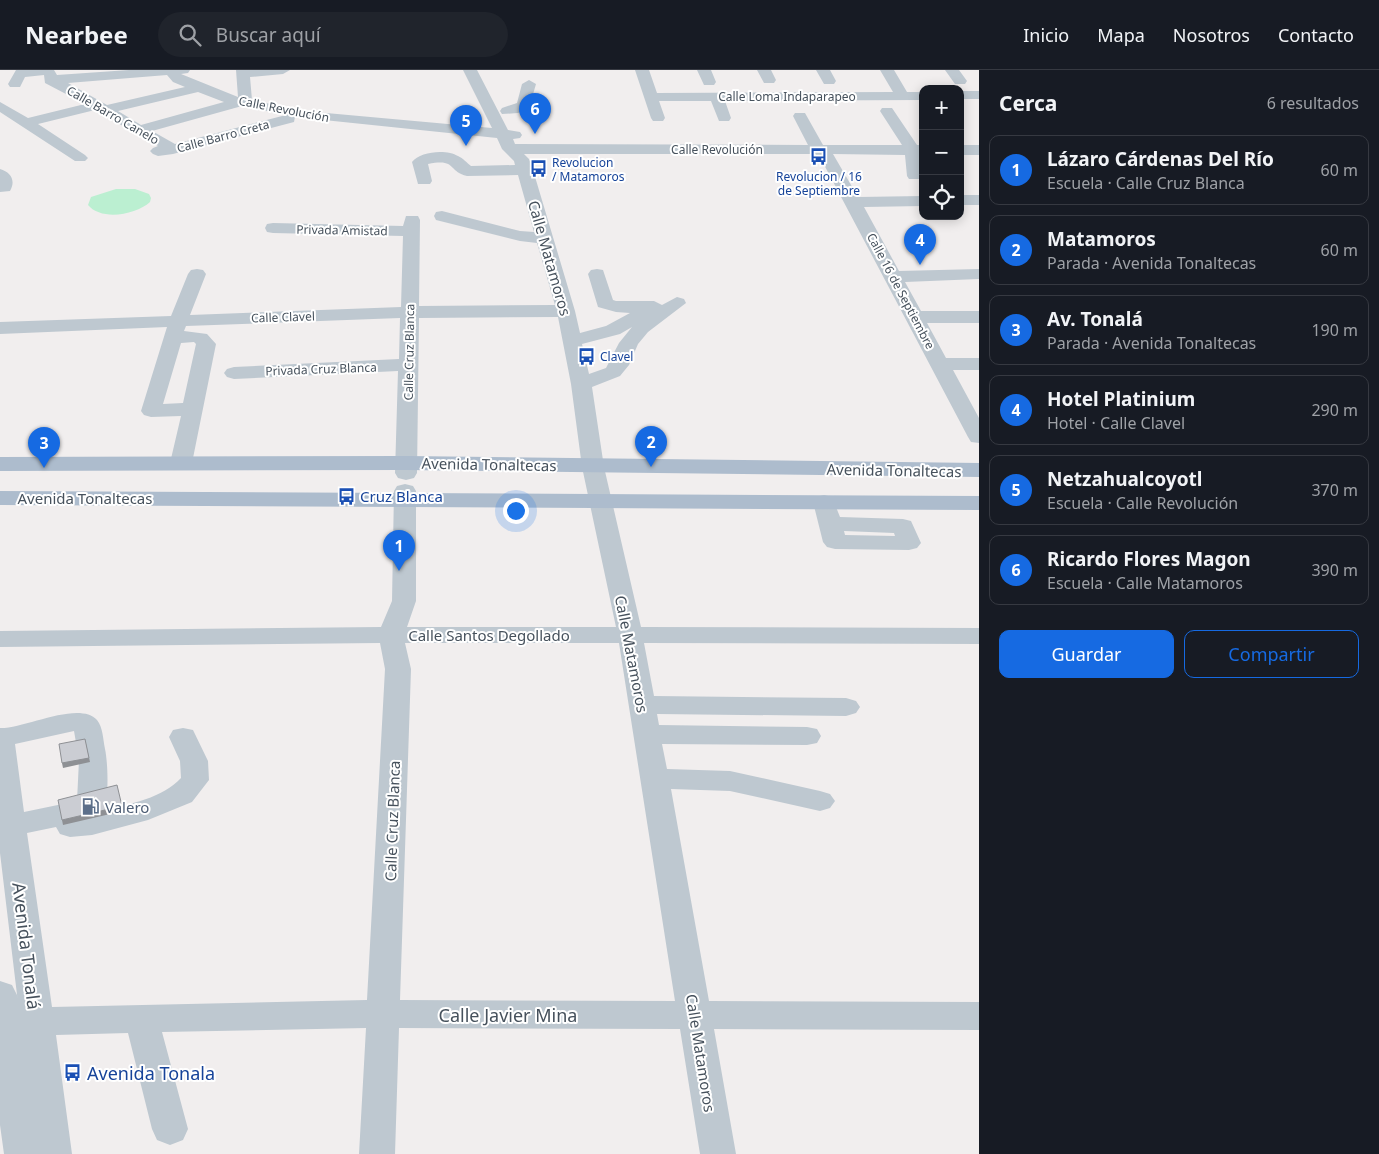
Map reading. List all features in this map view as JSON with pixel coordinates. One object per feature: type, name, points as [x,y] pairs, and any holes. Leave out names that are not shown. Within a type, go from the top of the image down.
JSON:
[{"type":"main road","name":"Avenida Tonaltecas","points":[[0,464],[181,463],[406,482]]},
{"type":"main road","name":"Avenida Tonaltecas","points":[[597,483],[979,470]]},
{"type":"main road","name":"Avenida Tonaltecas","points":[[0,471],[406,482],[597,483],[979,478]]},
{"type":"main road","name":"Avenida Tonaltecas","points":[[0,498],[406,482]]},
{"type":"main road","name":"Avenida Tonaltecas","points":[[0,491],[406,482],[597,483],[979,494]]},
{"type":"main road","name":"Avenida Tonaltecas","points":[[597,483],[827,513],[979,503]]},
{"type":"street","points":[[138,130],[236,101],[243,71],[283,70]]},
{"type":"street","name":"Calle Matamoros","points":[[470,70],[517,147]]},
{"type":"street","points":[[642,70],[658,118]]},
{"type":"street","points":[[887,70],[902,96]]},
{"type":"street","name":"Calle Revolución","points":[[0,85],[175,71],[178,79],[198,88],[289,119],[517,147],[917,150]]},
{"type":"street","name":"Calle Barro Canelo","points":[[53,80],[173,150]]},
{"type":"street","points":[[507,111],[518,109],[524,105],[529,84]]},
{"type":"street","points":[[24,122],[198,88]]},
{"type":"street","name":"Calle Matamoros","points":[[499,95],[507,111],[566,311],[581,384],[597,483],[630,634],[696,1015],[718,1154]]},
{"type":"street","points":[[964,96],[979,95]]},
{"type":"street","points":[[716,96],[724,118]]},
{"type":"street","name":"Calle Loma Indaparapeo","points":[[651,97],[919,96]]},
{"type":"street","name":"Calle Revolución","points":[[236,101],[311,116],[517,147]]},
{"type":"street","points":[[0,106],[80,158]]},
{"type":"street","points":[[886,111],[917,150],[915,176]]},
{"type":"street","name":"Calle 16 de Septiembre","points":[[800,116],[818,149],[827,156],[853,202],[979,437]]},
{"type":"street","name":"Calle Barro Creta","points":[[156,152],[173,150],[289,119]]},
{"type":"street","points":[[424,181],[420,162],[425,159],[435,157],[452,158],[467,171],[517,147]]},
{"type":"street","points":[[624,149],[656,164]]},
{"type":"street","points":[[964,150],[979,150]]},
{"type":"street","points":[[964,200],[979,200]]},
{"type":"street","points":[[853,202],[919,201]]},
{"type":"street","points":[[442,216],[507,234],[544,238]]},
{"type":"street","name":"Privada Amistad","points":[[273,228],[412,225]]},
{"type":"street","name":"Calle Cruz Blanca","points":[[377,1154],[398,669],[391,635],[404,601],[412,225]]},
{"type":"street","points":[[191,409],[151,411],[176,329],[197,274]]},
{"type":"street","points":[[597,274],[605,303],[684,323]]},
{"type":"street","points":[[893,277],[979,274]]},
{"type":"street","points":[[581,384],[613,372],[619,365],[629,343],[641,328],[654,314],[676,299]]},
{"type":"street","name":"Calle Clavel","points":[[0,328],[176,329],[410,312],[566,311]]},
{"type":"street","points":[[572,341],[612,330],[654,314]]},
{"type":"street","points":[[915,317],[979,317]]},
{"type":"street","points":[[176,329],[199,337],[206,344],[181,463]]},
{"type":"street","points":[[940,364],[979,364]]},
{"type":"street","name":"Privada Cruz Blanca","points":[[234,373],[408,365]]},
{"type":"street","name":"Calle Santos Degollado","points":[[0,639],[630,634],[979,636]]},
{"type":"street","points":[[642,705],[846,707]]},
{"type":"street","points":[[0,737],[73,722],[82,723],[87,726],[93,760],[91,808],[13,825]]},
{"type":"street","points":[[647,734],[807,736]]},
{"type":"street","name":"Avenida Tonalá","points":[[0,737],[13,825],[54,1154]]},
{"type":"street","points":[[13,825],[55,827],[92,824],[138,813],[182,795],[196,780],[194,761],[183,737]]},
{"type":"street","points":[[655,779],[730,781],[820,801]]},
{"type":"street","points":[[0,995],[22,1154]]},
{"type":"street","name":"Calle Javier Mina","points":[[37,1021],[384,1014],[979,1016]]},
{"type":"street","points":[[141,1019],[170,1129]]},
{"type":"green space","points":[[116,189],[135,189],[149,194],[150,202],[144,207],[128,213],[110,215],[94,210],[88,205],[91,197]]},
{"type":"building","name":"Valero","points":[[85,739],[89,758],[62,763],[59,744]]},
{"type":"building","name":"Valero","points":[[117,785],[122,806],[62,820],[58,800]]},
{"type":"place","name":"Ricardo Flores Magon","points":[[535,134]]},
{"type":"place","name":"Netzahualcoyotl","points":[[466,146]]},
{"type":"place","name":"Revolucion / 16 de Septiembre","points":[[819,157]]},
{"type":"place","name":"Revolucion / Matamoros","points":[[538,169]]},
{"type":"place","name":"Hotel Platinium","points":[[920,265]]},
{"type":"place","name":"Clavel","points":[[586,356]]},
{"type":"place","name":"Matamoros","points":[[651,467]]},
{"type":"place","name":"Av. Tonalá","points":[[44,468]]},
{"type":"place","name":"Cruz Blanca","points":[[346,496]]},
{"type":"place","name":"Lázaro Cárdenas Del Río","points":[[399,571]]},
{"type":"place","name":"Valero","points":[[91,807]]},
{"type":"place","name":"Avenida Tonala","points":[[73,1073]]}]
